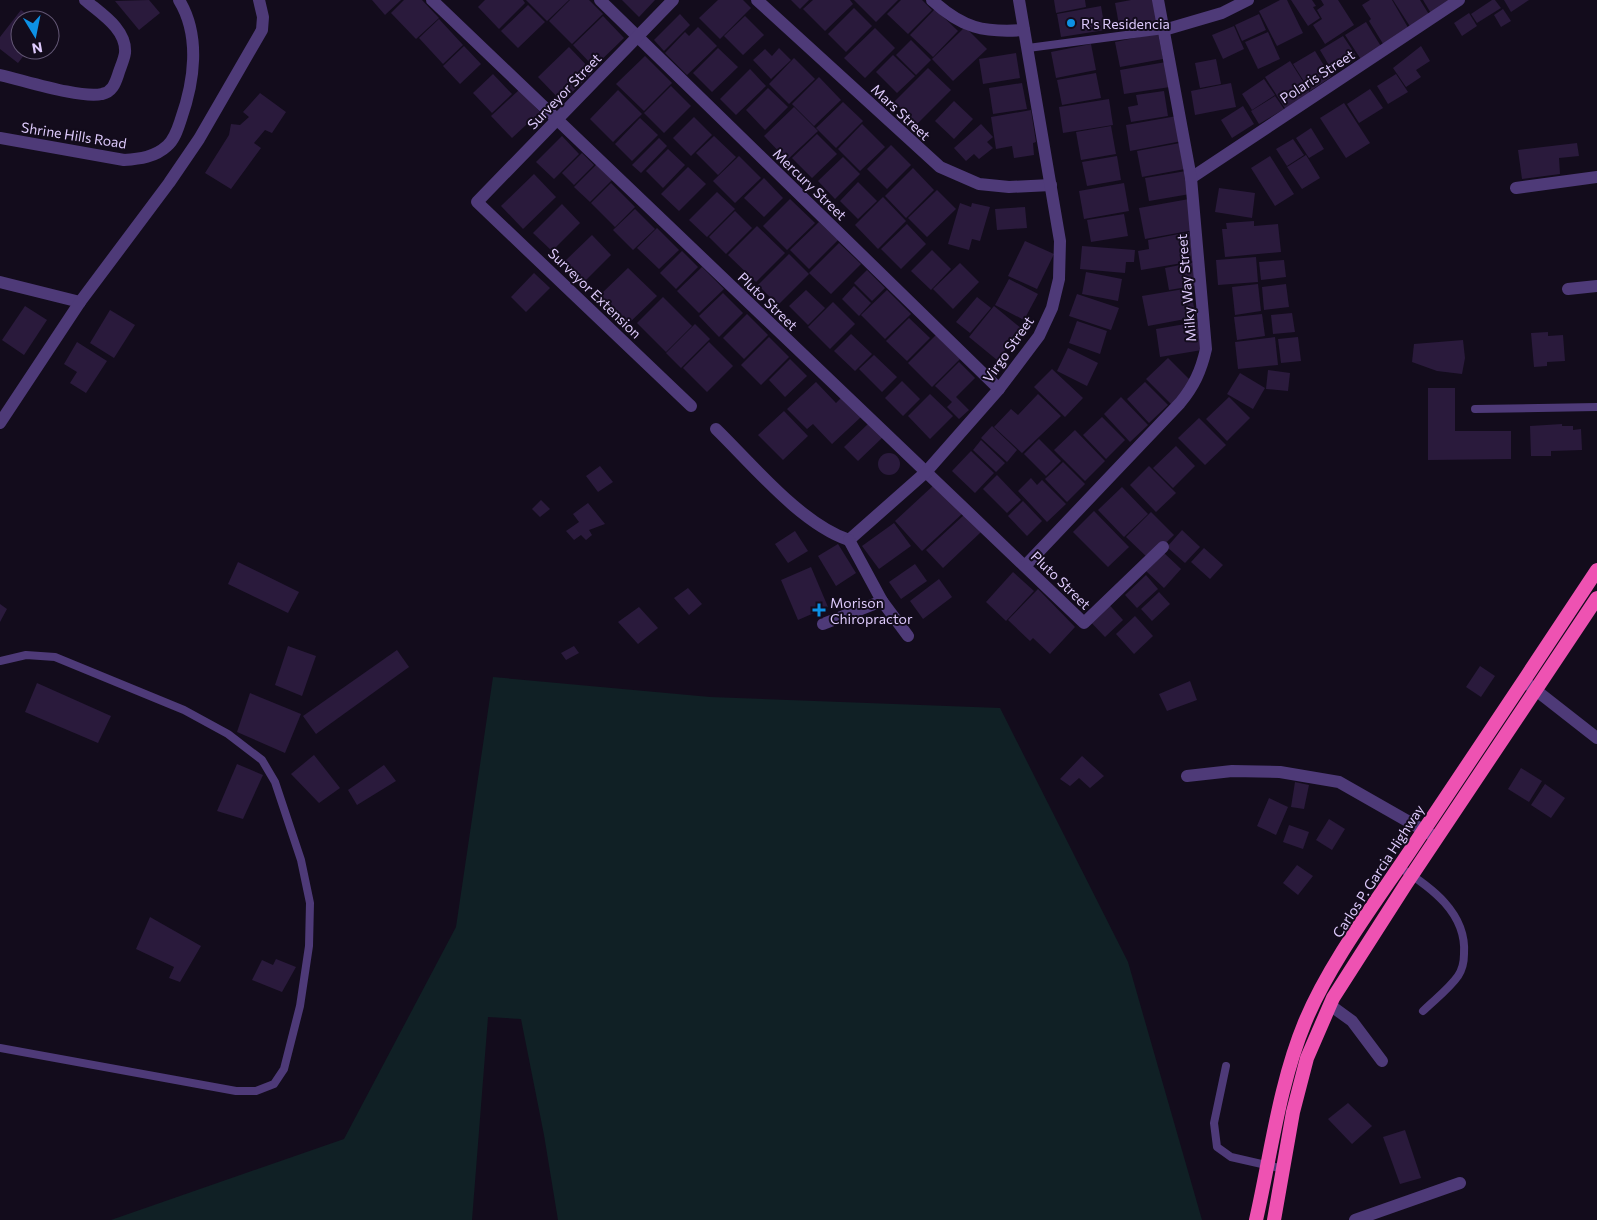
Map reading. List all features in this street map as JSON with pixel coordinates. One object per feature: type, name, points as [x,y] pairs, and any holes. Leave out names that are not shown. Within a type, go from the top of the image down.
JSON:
[{"type":"highway","name":"Carlos P. Garcia Highway","points":[[1256,1220],[1280,1106],[1294,1052],[1306,1020],[1340,958],[1597,570]]},
{"type":"highway","points":[[1274,1220],[1293,1112],[1307,1058],[1330,1005],[1412,875],[1597,598]]},
{"type":"street","points":[[0,75],[80,94],[95,95],[110,90],[115,84],[125,52],[124,44],[119,32],[112,23],[84,0]]},
{"type":"street","name":"Shrine Hills Road","points":[[0,138],[124,160],[142,159],[168,146],[175,136],[189,96],[194,62],[190,29],[179,0]]},
{"type":"street","points":[[0,423],[80,302],[169,183],[199,139],[262,30],[263,17],[259,0]]},
{"type":"street","name":"Pluto Street","points":[[432,0],[1084,623],[1163,547]]},
{"type":"street","name":"Mercury Street","points":[[600,0],[999,390]]},
{"type":"street","name":"Surveyor Street","points":[[477,202],[673,0]]},
{"type":"street","name":"Mars Street","points":[[757,0],[940,167],[979,184],[1009,187],[1051,185]]},
{"type":"street","points":[[932,0],[959,22],[996,32],[1024,30]]},
{"type":"street","name":"Virgo Street","points":[[849,540],[926,472],[999,390],[1039,336],[1052,308],[1059,279],[1061,249],[1019,0]]},
{"type":"street","name":"Milky Way Street","points":[[1025,566],[1180,403],[1194,386],[1201,371],[1206,349],[1191,178],[1158,0]]},
{"type":"street","points":[[1164,30],[1222,13],[1248,0]]},
{"type":"street","name":"Polaris Street","points":[[1191,178],[1459,0]]},
{"type":"street","points":[[1516,188],[1597,177]]},
{"type":"street","name":"Surveyor Extension","points":[[477,202],[691,406]]},
{"type":"street","points":[[0,282],[80,302]]},
{"type":"street","points":[[1568,289],[1597,286]]},
{"type":"street","points":[[716,429],[809,520],[831,534],[849,540],[882,601],[908,636]]},
{"type":"street","points":[[823,624],[882,601]]},
{"type":"street","points":[[1524,681],[1597,738]]},
{"type":"street","points":[[1187,776],[1232,771],[1280,772],[1339,782],[1437,839]]},
{"type":"street","points":[[1330,1005],[1352,1020],[1382,1061]]},
{"type":"street","points":[[1355,1220],[1460,1183]]},
{"type":"lane","points":[[1028,48],[1164,30]]},
{"type":"lane","points":[[1475,409],[1597,407]]},
{"type":"lane","points":[[0,661],[26,656],[55,657],[184,710],[228,734],[262,760],[275,782],[289,819],[306,886],[310,920],[309,946],[300,1006],[284,1069],[274,1084],[256,1091],[236,1091],[0,1048]]},
{"type":"lane","points":[[1399,868],[1412,875],[1441,898],[1458,920],[1465,942],[1464,962],[1458,976],[1423,1011]]},
{"type":"lane","points":[[1226,1066],[1214,1124],[1217,1147],[1222,1153],[1231,1157],[1284,1169]]},
{"type":"shaded area","points":[[493,677],[710,697],[1000,708],[1128,962],[1202,1220],[558,1220],[544,1135],[521,1019],[488,1017],[472,1220],[111,1220],[344,1139],[456,927]]},
{"type":"building","points":[[149,0],[160,13],[139,30],[115,1]]},
{"type":"building","points":[[372,0],[401,0],[385,15]]},
{"type":"building","points":[[404,0],[422,0],[439,18],[416,39],[391,13]]},
{"type":"building","points":[[485,0],[523,0],[525,3],[499,29],[478,7]]},
{"type":"building","points":[[526,0],[569,0],[547,21]]},
{"type":"building","points":[[570,0],[589,0],[603,14],[572,44],[549,21]]},
{"type":"building","points":[[622,0],[655,0],[639,17]]},
{"type":"building","points":[[718,0],[743,0],[751,8],[720,39],[699,18]]},
{"type":"building","points":[[791,0],[809,0],[800,9]]},
{"type":"building","points":[[813,0],[850,0],[853,4],[825,31],[803,9]]},
{"type":"building","points":[[854,0],[898,0],[876,22]]},
{"type":"building","points":[[901,0],[922,0],[932,10],[908,34],[887,14]]},
{"type":"building","points":[[1054,0],[1085,0],[1086,7],[1056,13]]},
{"type":"building","points":[[1131,0],[1154,0],[1158,23],[1120,30],[1115,3]]},
{"type":"building","points":[[1280,0],[1287,0],[1303,33],[1277,46],[1259,11]]},
{"type":"building","points":[[1291,0],[1312,0],[1316,6],[1313,7],[1320,18],[1308,26]]},
{"type":"building","points":[[1321,0],[1338,0],[1354,25],[1325,44],[1313,25],[1322,19],[1317,10],[1324,5]]},
{"type":"building","points":[[1370,0],[1392,0],[1410,31],[1385,47],[1369,21],[1371,19],[1362,5]]},
{"type":"building","points":[[1393,0],[1420,0],[1430,16],[1411,28]]},
{"type":"building","points":[[1423,0],[1456,0],[1432,15]]},
{"type":"building","points":[[1492,0],[1495,0],[1501,8],[1477,23],[1471,14]]},
{"type":"building","points":[[1504,0],[1529,0],[1511,12]]},
{"type":"building","points":[[528,5],[545,22],[518,48],[501,31]]},
{"type":"building","points":[[1101,6],[1105,30],[1061,37],[1057,14]]},
{"type":"building","points":[[854,8],[872,26],[846,52],[828,34]]},
{"type":"building","points":[[935,9],[958,31],[933,57],[910,35]]},
{"type":"building","points":[[1503,9],[1511,21],[1501,27],[1494,15]]},
{"type":"building","points":[[1469,13],[1477,26],[1462,36],[1454,23]]},
{"type":"building","points":[[680,14],[690,25],[664,51],[654,40]]},
{"type":"building","points":[[1259,14],[1266,30],[1242,41],[1235,25]]},
{"type":"building","points":[[603,16],[624,38],[594,67],[573,45]]},
{"type":"building","points":[[745,16],[764,35],[743,55],[724,36]]},
{"type":"building","points":[[439,19],[463,45],[443,64],[419,38]]},
{"type":"building","points":[[1366,22],[1382,48],[1362,61],[1345,35]]},
{"type":"building","points":[[10,24],[10,57],[0,49],[0,37]]},
{"type":"building","points":[[1234,26],[1244,49],[1223,59],[1212,35]]},
{"type":"building","points":[[698,27],[717,46],[687,75],[665,53],[685,32],[689,36]]},
{"type":"building","points":[[965,27],[987,49],[953,81],[932,59]]},
{"type":"building","points":[[875,28],[895,48],[865,78],[844,58]]},
{"type":"building","points":[[1268,32],[1280,59],[1258,69],[1245,42]]},
{"type":"building","points":[[1158,33],[1163,59],[1120,67],[1115,42]]},
{"type":"building","points":[[1343,36],[1357,57],[1333,72],[1320,50]]},
{"type":"building","points":[[911,40],[931,60],[916,75],[896,55]]},
{"type":"building","points":[[1091,44],[1096,70],[1056,78],[1051,52]]},
{"type":"building","points":[[464,46],[481,64],[460,84],[443,66]]},
{"type":"building","points":[[1421,46],[1430,61],[1416,70],[1421,77],[1406,87],[1393,68]]},
{"type":"building","points":[[569,47],[593,72],[562,102],[538,77]]},
{"type":"building","points":[[718,48],[738,67],[712,92],[693,73]]},
{"type":"building","points":[[779,48],[791,60],[771,79],[753,60],[765,49],[772,56]]},
{"type":"building","points":[[1315,51],[1331,77],[1310,91],[1293,64]]},
{"type":"building","points":[[1016,53],[1020,78],[983,84],[979,59]]},
{"type":"building","points":[[893,55],[915,76],[897,93],[876,72]]},
{"type":"building","points":[[645,56],[672,83],[644,111],[616,84]]},
{"type":"building","points":[[794,58],[815,79],[789,104],[769,84]]},
{"type":"building","points":[[1216,59],[1221,84],[1200,88],[1195,63]]},
{"type":"building","points":[[1290,61],[1311,94],[1286,110],[1265,77]]},
{"type":"building","points":[[1166,62],[1170,87],[1124,94],[1120,70]]},
{"type":"building","points":[[928,68],[951,90],[917,124],[894,102]]},
{"type":"building","points":[[750,69],[766,86],[736,115],[720,99]]},
{"type":"building","points":[[1096,73],[1101,98],[1062,105],[1057,80]]},
{"type":"building","points":[[493,74],[512,94],[492,113],[473,93]]},
{"type":"building","points":[[1396,74],[1408,92],[1388,104],[1377,86]]},
{"type":"building","points":[[819,77],[841,100],[814,126],[792,104]]},
{"type":"building","points":[[1264,79],[1275,95],[1252,110],[1242,94]]},
{"type":"building","points":[[1022,83],[1027,109],[993,114],[989,88]]},
{"type":"building","points":[[1231,83],[1236,107],[1195,115],[1191,91]]},
{"type":"building","points":[[671,86],[691,106],[664,133],[644,113]]},
{"type":"building","points":[[768,88],[788,107],[765,130],[746,110]]},
{"type":"building","points":[[1370,89],[1383,108],[1359,123],[1347,104]]},
{"type":"building","points":[[519,90],[540,112],[512,138],[491,116]]},
{"type":"building","points":[[618,90],[642,114],[613,142],[590,119]]},
{"type":"building","points":[[1164,91],[1168,116],[1131,122],[1128,107],[1138,105],[1136,95]]},
{"type":"building","points":[[260,93],[286,112],[272,133],[265,130],[254,143],[261,148],[231,189],[205,173],[229,135],[231,124],[240,125],[249,117],[243,112]]},
{"type":"building","points":[[1275,96],[1284,109],[1259,124],[1251,111]]},
{"type":"building","points":[[1109,99],[1113,125],[1063,133],[1059,107]]},
{"type":"building","points":[[954,101],[973,119],[954,139],[935,121]]},
{"type":"building","points":[[843,102],[863,121],[836,148],[816,128]]},
{"type":"building","points":[[1344,103],[1370,143],[1346,158],[1320,118]]},
{"type":"building","points":[[1243,106],[1254,124],[1232,138],[1221,120]]},
{"type":"building","points":[[794,107],[818,131],[787,160],[764,136]]},
{"type":"building","points":[[1031,110],[1036,142],[1033,143],[1034,155],[1014,158],[1012,146],[996,149],[991,117]]},
{"type":"building","points":[[1177,116],[1182,141],[1130,151],[1126,125]]},
{"type":"building","points":[[694,117],[712,135],[691,156],[673,138]]},
{"type":"building","points":[[640,118],[658,135],[632,161],[615,144]]},
{"type":"building","points":[[862,124],[885,147],[860,171],[838,149]]},
{"type":"building","points":[[981,124],[993,137],[987,142],[993,148],[979,159],[974,154],[966,161],[954,148]]},
{"type":"building","points":[[1111,126],[1116,154],[1081,160],[1076,132]]},
{"type":"building","points":[[1311,128],[1324,149],[1309,158],[1296,138]]},
{"type":"building","points":[[817,134],[837,154],[812,178],[792,158]]},
{"type":"building","points":[[562,136],[579,154],[554,179],[536,162]]},
{"type":"building","points":[[714,136],[736,157],[718,175],[696,153]]},
{"type":"building","points":[[659,138],[667,146],[641,173],[632,165]]},
{"type":"building","points":[[1293,139],[1304,155],[1287,166],[1276,149]]},
{"type":"building","points":[[1180,143],[1185,169],[1142,177],[1137,151]]},
{"type":"building","points":[[1577,143],[1579,156],[1559,158],[1560,174],[1522,179],[1518,150]]},
{"type":"building","points":[[891,145],[911,165],[887,189],[867,169]]},
{"type":"building","points":[[668,149],[685,165],[663,188],[646,171]]},
{"type":"building","points":[[582,153],[594,165],[574,185],[562,173]]},
{"type":"building","points":[[1306,155],[1320,178],[1302,189],[1287,167]]},
{"type":"building","points":[[739,156],[761,178],[735,203],[713,181]]},
{"type":"building","points":[[1117,156],[1121,180],[1087,186],[1082,162]]},
{"type":"building","points":[[1270,156],[1294,194],[1275,206],[1251,168]]},
{"type":"building","points":[[843,157],[860,174],[835,199],[818,181]]},
{"type":"building","points":[[597,164],[612,180],[590,202],[574,187]]},
{"type":"building","points":[[688,167],[706,184],[679,211],[661,194]]},
{"type":"building","points":[[913,168],[934,190],[906,218],[885,196]]},
{"type":"building","points":[[1186,171],[1190,194],[1149,201],[1145,178]]},
{"type":"building","points":[[534,174],[556,197],[523,229],[501,206]]},
{"type":"building","points":[[764,178],[783,198],[764,217],[744,198]]},
{"type":"building","points":[[858,182],[877,201],[858,219],[840,201]]},
{"type":"building","points":[[611,183],[635,207],[615,227],[591,203]]},
{"type":"building","points":[[1124,183],[1129,211],[1084,219],[1079,191]]},
{"type":"building","points":[[1219,188],[1255,193],[1252,218],[1215,212]]},
{"type":"building","points":[[937,190],[956,209],[927,237],[908,218]]},
{"type":"building","points":[[717,192],[735,209],[707,237],[689,220]]},
{"type":"building","points":[[883,197],[906,221],[878,249],[855,225]]},
{"type":"building","points":[[790,199],[815,223],[787,250],[763,226]]},
{"type":"building","points":[[1189,199],[1194,230],[1145,239],[1139,208]]},
{"type":"building","points":[[960,203],[971,207],[972,203],[990,207],[980,241],[972,239],[969,250],[948,244]]},
{"type":"building","points":[[562,204],[580,223],[552,251],[533,233]]},
{"type":"building","points":[[1025,207],[1027,228],[997,230],[995,209]]},
{"type":"building","points":[[635,209],[655,229],[633,250],[613,230]]},
{"type":"building","points":[[735,211],[752,228],[726,254],[709,237]]},
{"type":"building","points":[[1124,214],[1128,236],[1091,242],[1087,220]]},
{"type":"building","points":[[1254,221],[1254,226],[1278,224],[1281,252],[1225,257],[1222,229],[1227,229],[1226,223]]},
{"type":"building","points":[[819,222],[838,240],[809,269],[790,250]]},
{"type":"building","points":[[907,224],[926,244],[901,269],[881,249]]},
{"type":"building","points":[[757,226],[785,253],[756,282],[728,255]]},
{"type":"building","points":[[657,228],[679,250],[659,269],[637,248]]},
{"type":"building","points":[[1189,232],[1194,261],[1141,270],[1138,251],[1149,249],[1148,240]]},
{"type":"building","points":[[592,235],[611,255],[584,282],[564,262]]},
{"type":"building","points":[[1025,241],[1054,254],[1037,289],[1008,276]]},
{"type":"building","points":[[839,243],[861,264],[831,294],[809,273]]},
{"type":"building","points":[[1082,246],[1135,250],[1134,262],[1126,262],[1125,273],[1080,269]]},
{"type":"building","points":[[932,250],[951,269],[931,290],[911,271]]},
{"type":"building","points":[[682,251],[698,267],[676,289],[660,273]]},
{"type":"building","points":[[789,254],[809,274],[778,305],[758,285]]},
{"type":"building","points":[[1256,257],[1258,282],[1218,285],[1216,260]]},
{"type":"building","points":[[1284,260],[1286,277],[1261,280],[1259,262]]},
{"type":"building","points":[[1195,262],[1199,285],[1169,290],[1165,268]]},
{"type":"building","points":[[960,263],[979,282],[953,309],[933,289]]},
{"type":"building","points":[[702,267],[724,289],[699,313],[677,291]]},
{"type":"building","points":[[628,268],[657,296],[627,325],[599,296]]},
{"type":"building","points":[[867,270],[885,288],[872,301],[854,283]]},
{"type":"building","points":[[1086,272],[1122,279],[1118,301],[1082,294]]},
{"type":"building","points":[[534,273],[550,288],[526,312],[511,297]]},
{"type":"building","points":[[1009,279],[1038,294],[1024,320],[995,305]]},
{"type":"building","points":[[1258,284],[1261,311],[1235,315],[1232,287]]},
{"type":"building","points":[[1286,284],[1289,307],[1264,310],[1262,287]]},
{"type":"building","points":[[854,286],[871,303],[859,316],[842,299]]},
{"type":"building","points":[[1190,288],[1196,317],[1148,326],[1142,296]]},
{"type":"building","points":[[806,290],[825,308],[808,325],[789,306]]},
{"type":"building","points":[[887,290],[911,314],[885,339],[861,315]]},
{"type":"building","points":[[723,293],[743,313],[719,337],[699,316]]},
{"type":"building","points":[[1077,294],[1119,308],[1111,330],[1069,316]]},
{"type":"building","points":[[663,297],[692,326],[666,352],[637,323]]},
{"type":"building","points":[[977,297],[991,308],[970,333],[956,322]]},
{"type":"building","points":[[833,302],[855,324],[830,349],[808,327]]},
{"type":"building","points":[[25,306],[47,320],[24,355],[2,340]]},
{"type":"building","points":[[994,306],[1022,329],[997,360],[969,337]]},
{"type":"building","points":[[110,310],[135,325],[114,358],[90,343]]},
{"type":"building","points":[[1292,313],[1295,332],[1273,334],[1271,315]]},
{"type":"building","points":[[747,314],[768,335],[744,359],[723,338]]},
{"type":"building","points":[[1262,314],[1265,336],[1237,340],[1234,317]]},
{"type":"building","points":[[909,318],[930,338],[907,361],[886,341]]},
{"type":"building","points":[[1077,321],[1107,331],[1100,354],[1069,343]]},
{"type":"building","points":[[1197,322],[1202,350],[1160,357],[1156,329]]},
{"type":"building","points":[[695,324],[710,339],[681,368],[666,353]]},
{"type":"building","points":[[1548,332],[1548,336],[1563,335],[1565,361],[1547,362],[1547,366],[1534,367],[1531,333]]},
{"type":"building","points":[[851,334],[872,354],[855,371],[834,351]]},
{"type":"building","points":[[936,335],[960,359],[932,387],[908,363]]},
{"type":"building","points":[[769,337],[789,357],[761,385],[741,365]]},
{"type":"building","points":[[1275,337],[1278,365],[1238,369],[1235,342]]},
{"type":"building","points":[[1298,337],[1301,361],[1281,363],[1278,339]]},
{"type":"building","points":[[1463,340],[1465,358],[1462,374],[1437,371],[1412,362],[1414,344]]},
{"type":"building","points":[[77,342],[107,361],[86,393],[70,383],[77,372],[64,364]]},
{"type":"building","points":[[709,342],[733,366],[707,392],[683,368]]},
{"type":"building","points":[[1068,348],[1098,363],[1087,386],[1057,371]]},
{"type":"building","points":[[874,355],[897,377],[882,392],[859,369]]},
{"type":"building","points":[[1168,358],[1193,383],[1171,404],[1146,379]]},
{"type":"building","points":[[790,359],[807,376],[785,397],[769,380]]},
{"type":"building","points":[[959,362],[975,378],[956,397],[969,410],[959,419],[947,407],[952,402],[935,386]]},
{"type":"building","points":[[1052,369],[1083,398],[1065,417],[1034,387]]},
{"type":"building","points":[[1268,370],[1290,373],[1288,391],[1266,389]]},
{"type":"building","points":[[1240,373],[1265,388],[1253,409],[1227,394]]},
{"type":"building","points":[[902,381],[920,399],[903,416],[885,398]]},
{"type":"building","points":[[816,382],[836,403],[842,397],[861,417],[832,444],[813,424],[807,429],[787,409]]},
{"type":"building","points":[[1145,382],[1168,405],[1149,423],[1127,399]]},
{"type":"building","points":[[1428,388],[1455,388],[1455,431],[1511,431],[1511,459],[1428,460]]},
{"type":"building","points":[[930,394],[953,416],[930,439],[908,416]]},
{"type":"building","points":[[1038,394],[1061,416],[1022,453],[994,427],[1011,409],[1018,415]]},
{"type":"building","points":[[1121,397],[1148,425],[1130,442],[1104,414]]},
{"type":"building","points":[[1229,397],[1250,418],[1227,441],[1206,419]]},
{"type":"building","points":[[784,411],[808,436],[783,460],[758,435]]},
{"type":"building","points":[[1102,417],[1125,440],[1106,459],[1083,435]]},
{"type":"building","points":[[1199,418],[1226,445],[1205,465],[1178,438]]},
{"type":"building","points":[[869,423],[883,437],[858,461],[844,447]]},
{"type":"building","points":[[1562,424],[1562,426],[1573,426],[1573,430],[1581,429],[1582,450],[1551,451],[1551,456],[1531,456],[1530,426]]},
{"type":"building","points":[[992,426],[1017,450],[1007,462],[981,438]]},
{"type":"building","points":[[1075,430],[1105,461],[1085,481],[1054,450]]},
{"type":"building","points":[[1039,439],[1061,461],[1046,476],[1024,454]]},
{"type":"building","points":[[981,440],[1005,463],[996,472],[973,450]]},
{"type":"building","points":[[1176,446],[1195,466],[1173,488],[1153,468]]},
{"type":"building","points":[[971,451],[994,473],[975,493],[952,471]]},
{"type":"building","points":[[889,453],[899,460],[900,464],[893,474],[889,475],[879,468],[878,464],[885,454]]},
{"type":"building","points":[[1063,462],[1085,484],[1067,502],[1045,479]]},
{"type":"building","points":[[600,466],[613,482],[598,492],[586,476]]},
{"type":"building","points":[[1149,466],[1176,493],[1156,512],[1130,485]]},
{"type":"building","points":[[997,475],[1021,500],[1007,513],[983,489]]},
{"type":"building","points":[[1031,478],[1037,485],[1042,480],[1066,504],[1047,522],[1018,491]]},
{"type":"building","points":[[935,484],[963,513],[922,551],[895,521]]},
{"type":"building","points":[[1122,487],[1148,514],[1124,537],[1098,510]]},
{"type":"building","points":[[541,500],[550,509],[540,517],[532,509]]},
{"type":"building","points":[[1023,501],[1042,521],[1027,536],[1008,516]]},
{"type":"building","points":[[588,503],[605,524],[589,530],[592,535],[586,540],[581,535],[574,540],[566,531],[579,522],[573,514]]},
{"type":"building","points":[[1094,511],[1129,547],[1108,567],[1073,532]]},
{"type":"building","points":[[1151,512],[1174,535],[1149,559],[1126,537]]},
{"type":"building","points":[[964,515],[981,532],[943,568],[926,550]]},
{"type":"building","points":[[894,523],[911,546],[879,569],[862,546]]},
{"type":"building","points":[[1182,530],[1200,547],[1185,563],[1167,547]]},
{"type":"building","points":[[795,531],[808,551],[788,563],[775,544]]},
{"type":"building","points":[[838,544],[856,573],[836,586],[818,556]]},
{"type":"building","points":[[1204,548],[1223,565],[1210,579],[1191,562]]},
{"type":"building","points":[[1163,552],[1181,569],[1164,588],[1146,571]]},
{"type":"building","points":[[238,562],[299,592],[288,613],[228,584]]},
{"type":"building","points":[[915,564],[927,581],[901,599],[889,582]]},
{"type":"building","points":[[811,567],[828,607],[798,620],[781,580]]},
{"type":"building","points":[[1013,572],[1034,591],[1006,621],[986,602]]},
{"type":"building","points":[[1146,575],[1158,589],[1137,608],[1125,595]]},
{"type":"building","points":[[939,579],[952,597],[923,619],[910,601]]},
{"type":"building","points":[[688,588],[702,604],[689,615],[674,598]]},
{"type":"building","points":[[1038,589],[1075,627],[1050,654],[1033,638],[1030,641],[1008,620]]},
{"type":"building","points":[[1159,592],[1170,604],[1152,621],[1141,609]]},
{"type":"building","points":[[1104,599],[1123,620],[1105,637],[1085,616]]},
{"type":"building","points":[[0,604],[7,609],[0,622]]},
{"type":"building","points":[[639,607],[658,628],[638,644],[618,622]]},
{"type":"building","points":[[1135,616],[1153,636],[1134,654],[1116,634]]},
{"type":"building","points":[[288,646],[316,656],[302,696],[275,685]]},
{"type":"building","points":[[574,646],[579,653],[566,660],[561,653]]},
{"type":"building","points":[[397,650],[409,667],[316,734],[303,716]]},
{"type":"building","points":[[1480,666],[1495,676],[1481,697],[1466,687]]},
{"type":"building","points":[[1190,681],[1197,700],[1167,711],[1159,694]]},
{"type":"building","points":[[37,683],[111,716],[98,743],[25,712]]},
{"type":"building","points":[[250,693],[301,714],[285,753],[237,732]]},
{"type":"building","points":[[314,755],[340,788],[319,803],[291,774]]},
{"type":"building","points":[[1082,756],[1104,776],[1090,788],[1079,778],[1070,786],[1060,779]]},
{"type":"building","points":[[237,764],[263,775],[243,819],[217,811]]},
{"type":"building","points":[[384,765],[396,781],[357,805],[348,790]]},
{"type":"building","points":[[1521,768],[1542,781],[1529,802],[1508,789]]},
{"type":"building","points":[[1295,782],[1309,785],[1304,809],[1291,807]]},
{"type":"building","points":[[1545,784],[1565,798],[1551,818],[1531,805]]},
{"type":"building","points":[[1269,798],[1288,807],[1276,835],[1257,826]]},
{"type":"building","points":[[1329,819],[1345,829],[1332,850],[1316,840]]},
{"type":"building","points":[[1289,825],[1309,832],[1303,849],[1283,842]]},
{"type":"building","points":[[1297,865],[1313,876],[1298,895],[1283,883]]},
{"type":"building","points":[[150,917],[201,946],[180,982],[169,978],[174,967],[136,949]]},
{"type":"building","points":[[276,959],[296,967],[282,992],[252,980],[262,960],[273,965]]},
{"type":"building","points":[[1348,1103],[1372,1126],[1352,1144],[1328,1119]]},
{"type":"building","points":[[1405,1130],[1421,1178],[1400,1184],[1383,1137]]},
{"type":"place","name":"R's Residencia","points":[[1071,23]]},
{"type":"place","name":"Morison Chiropractor","points":[[819,610]]}]
